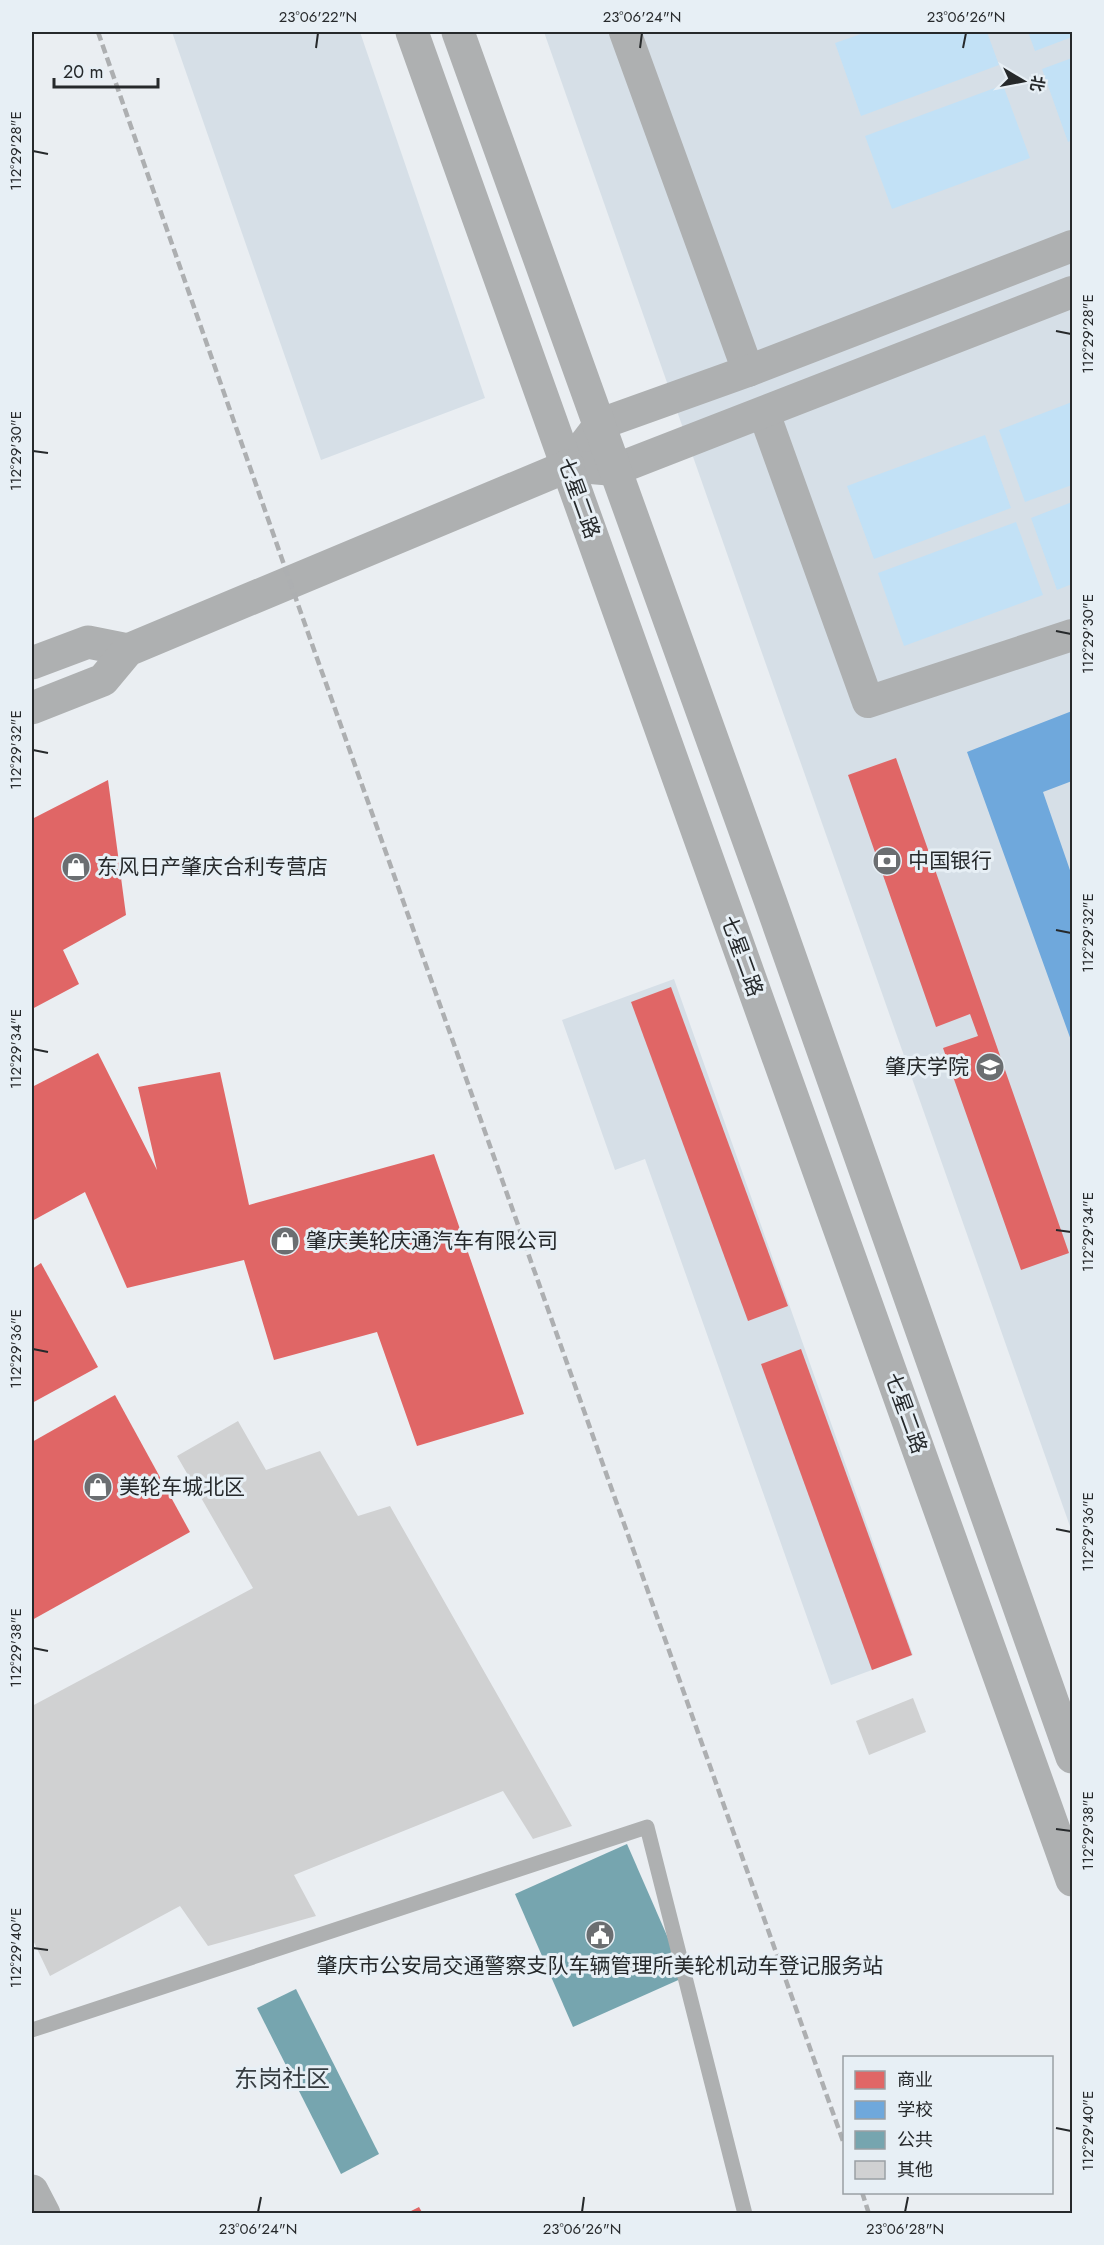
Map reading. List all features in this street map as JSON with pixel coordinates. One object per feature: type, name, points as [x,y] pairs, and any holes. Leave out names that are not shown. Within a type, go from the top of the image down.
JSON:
[{"type":"street","name":"七星二路","points":[[412,32],[1072,1880]]},
{"type":"street","name":"七星二路","points":[[458,32],[778,923],[1072,1757]]},
{"type":"street","points":[[625,32],[748,371]]},
{"type":"street","points":[[568,466],[600,424],[748,371],[1072,246]]},
{"type":"street","points":[[32,708],[103,680],[128,650],[568,466],[614,470],[1072,292]]},
{"type":"street","points":[[764,413],[868,702],[1072,635]]},
{"type":"street","points":[[32,663],[88,642],[128,650]]},
{"type":"street","points":[[1005,1692],[1044,1677]]},
{"type":"street","points":[[32,2190],[44,2214]]},
{"type":"lane","points":[[32,2030],[647,1827],[745,2214]]},
{"type":"shaded area","points":[[172,32],[360,32],[485,398],[321,460]]},
{"type":"shaded area","name":"肇庆学院","points":[[544,32],[1072,32],[1072,1532],[744,602]]},
{"type":"shaded area","points":[[867,32],[987,32],[999,65],[861,116],[835,43]]},
{"type":"shaded area","points":[[1028,32],[1072,32],[1072,37],[1035,51]]},
{"type":"shaded area","points":[[1072,58],[1072,140],[1068,142],[1042,69]]},
{"type":"shaded area","points":[[1003,85],[1030,158],[892,209],[865,136]]},
{"type":"shaded area","points":[[1072,402],[1072,485],[1025,502],[999,430]]},
{"type":"shaded area","points":[[985,435],[1011,508],[874,559],[847,486]]},
{"type":"shaded area","points":[[1072,502],[1072,584],[1057,590],[1031,518]]},
{"type":"shaded area","points":[[1016,522],[1043,595],[904,646],[878,573]]},
{"type":"shaded area","points":[[674,979],[913,1655],[831,1685],[645,1159],[615,1170],[562,1020]]},
{"type":"building: 商业","points":[[896,758],[1069,1253],[1021,1270],[943,1048],[978,1036],[970,1014],[936,1027],[848,775]]},
{"type":"building: 商业","name":"东风日产肇庆合利专营店","points":[[108,780],[126,915],[63,950],[79,984],[32,1009],[32,819]]},
{"type":"building: 商业","points":[[671,987],[788,1306],[748,1321],[631,1002]]},
{"type":"building: 商业","name":"肇庆美轮庆通汽车有限公司","points":[[98,1053],[157,1170],[138,1087],[220,1072],[249,1205],[434,1154],[524,1414],[417,1446],[377,1332],[274,1360],[244,1260],[127,1288],[85,1192],[32,1221],[32,1087]]},
{"type":"building: 商业","points":[[41,1263],[98,1367],[32,1403],[32,1269]]},
{"type":"building: 商业","points":[[801,1349],[912,1655],[872,1670],[761,1364]]},
{"type":"building: 商业","name":"美轮车城北区","points":[[115,1395],[190,1532],[32,1620],[32,1442]]},
{"type":"building: 商业","points":[[419,2207],[423,2214],[405,2214]]},
{"type":"building: 学校","points":[[1072,711],[1072,781],[1043,792],[1072,876],[1072,1043],[967,752]]},
{"type":"building: 公共","name":"肇庆市公安局交通警察支队车辆管理所美轮机动车登记服务站","points":[[627,1844],[685,1977],[573,2027],[515,1894]]},
{"type":"building: 公共","points":[[296,1989],[379,2154],[341,2174],[257,2008]]},
{"type":"building: 其他","points":[[238,1421],[266,1470],[320,1451],[358,1516],[390,1506],[572,1826],[533,1839],[503,1791],[294,1875],[316,1916],[208,1946],[180,1906],[50,1976],[32,1938],[32,1706],[253,1588],[177,1456]]},
{"type":"building: 其他","points":[[913,1698],[926,1732],[869,1755],[856,1721]]},
{"type":"railway","points":[[98,32],[290,582],[843,2141]]},
{"type":"railway","points":[[863,2194],[869,2214]]},
{"type":"place","name":"中国银行","points":[[887,861]]},
{"type":"place","name":"东风日产肇庆合利专营店","points":[[76,867]]},
{"type":"place","name":"肇庆学院","points":[[990,1067]]},
{"type":"place","name":"肇庆美轮庆通汽车有限公司","points":[[285,1241]]},
{"type":"place","name":"美轮车城北区","points":[[98,1487]]},
{"type":"place","name":"肇庆市公安局交通警察支队车辆管理所美轮机动车登记服务站","points":[[600,1935]]},
{"type":"district","name":"东岗社区","points":[[282,2078]]}]
